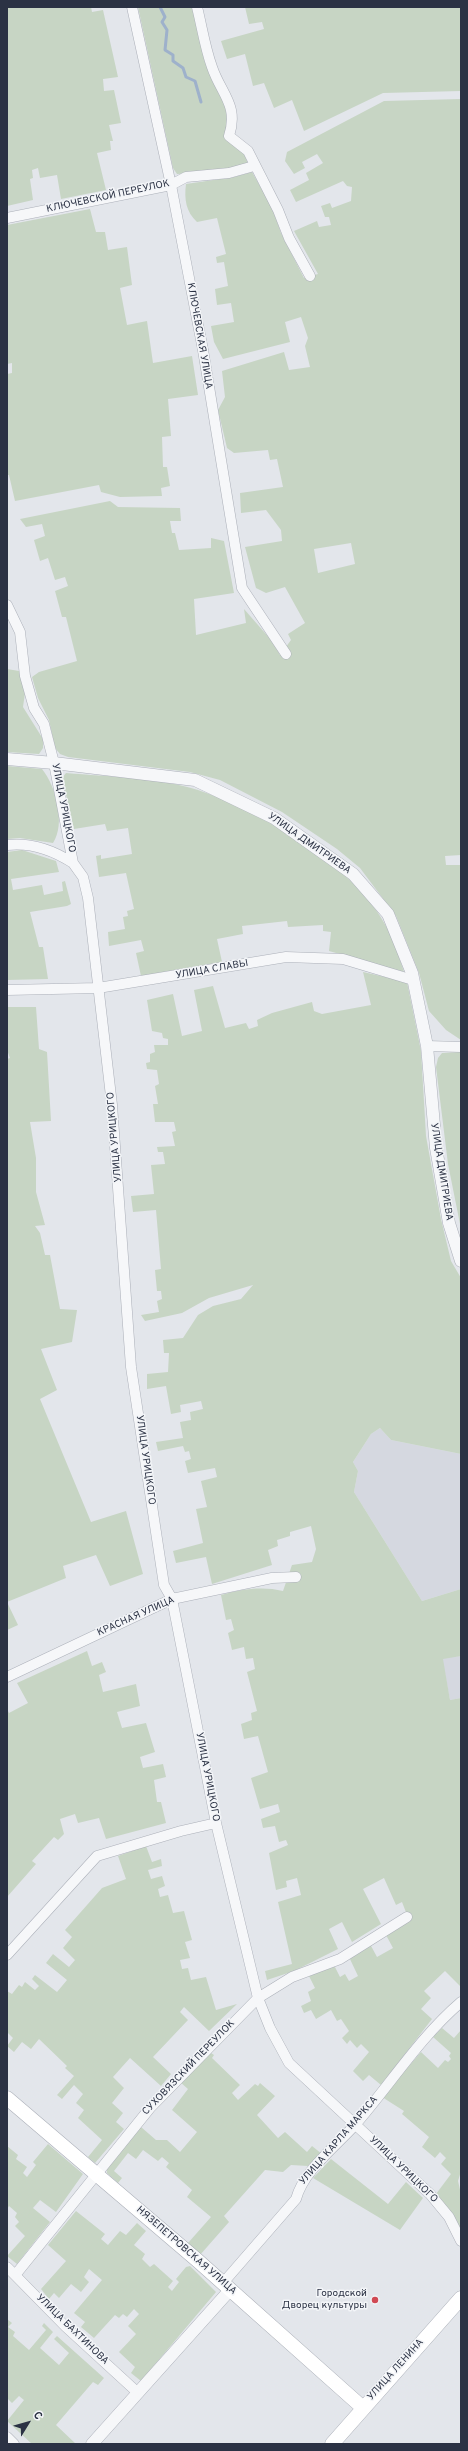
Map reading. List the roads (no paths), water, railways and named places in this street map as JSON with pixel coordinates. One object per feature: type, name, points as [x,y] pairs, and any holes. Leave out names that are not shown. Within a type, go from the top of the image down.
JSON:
[{"type":"main road","name":"НЯЗЕПЕТРОВСКАЯ УЛИЦА","points":[[7,2098],[227,2287],[362,2407]]},
{"type":"main road","name":"УЛИЦА ЛЕНИНА","points":[[332,2444],[362,2407],[461,2298]]},
{"type":"street","name":"КЛЮЧЕВСКАЯ УЛИЦА","points":[[132,7],[171,185],[203,350],[242,588],[286,654]]},
{"type":"street","points":[[197,7],[212,68],[232,108],[234,122],[229,136],[248,151],[254,166],[310,276]]},
{"type":"street","name":"КЛЮЧЕВСКОЙ ПЕРЕУЛОК","points":[[7,218],[171,185],[186,177],[229,173],[254,166]]},
{"type":"street","name":"УЛИЦА УРИЦКОГО","points":[[7,605],[20,632],[25,676],[34,708],[44,724],[54,763],[74,863],[83,876],[88,898],[113,1112],[131,1367],[164,1586],[172,1599],[216,1823],[258,1998],[270,2028],[289,2063],[430,2194],[449,2217],[461,2241]]},
{"type":"street","name":"УЛИЦА ДМИТРИЕВА","points":[[7,760],[54,763],[195,780],[274,818],[353,874],[388,914],[414,980],[427,1046],[436,1148],[449,1223],[461,1262]]},
{"type":"street","points":[[7,845],[21,844],[53,850],[74,863]]},
{"type":"street","name":"УЛИЦА СЛАВЫ","points":[[7,990],[98,988],[286,958],[343,959],[414,980]]},
{"type":"street","points":[[427,1046],[461,1047]]},
{"type":"street","name":"КРАСНАЯ УЛИЦА","points":[[7,1677],[172,1599],[272,1578],[296,1577]]},
{"type":"street","points":[[7,1955],[97,1856],[181,1831],[216,1823]]},
{"type":"street","name":"СУХОВЯЗСКИЙ ПЕРЕУЛОК","points":[[16,2274],[95,2173],[150,2108],[222,2032],[258,1998],[292,1977],[340,1959],[407,1917]]},
{"type":"street","name":"УЛИЦА КАРЛА МАРКСА","points":[[92,2444],[227,2287],[296,2199],[300,2185],[355,2125],[436,2023],[461,2002]]},
{"type":"street","name":"УЛИЦА БАХТИНОВА","points":[[7,2266],[65,2326],[137,2392]]},
{"type":"street","points":[[7,2437],[14,2444]]},
{"type":"waterway","points":[[160,7],[165,17],[162,22],[167,30],[165,50],[173,55],[173,61],[183,68],[186,77],[195,81],[201,102]]},
{"type":"place","name":"Городской Дворец культуры","points":[[375,2300]]}]
